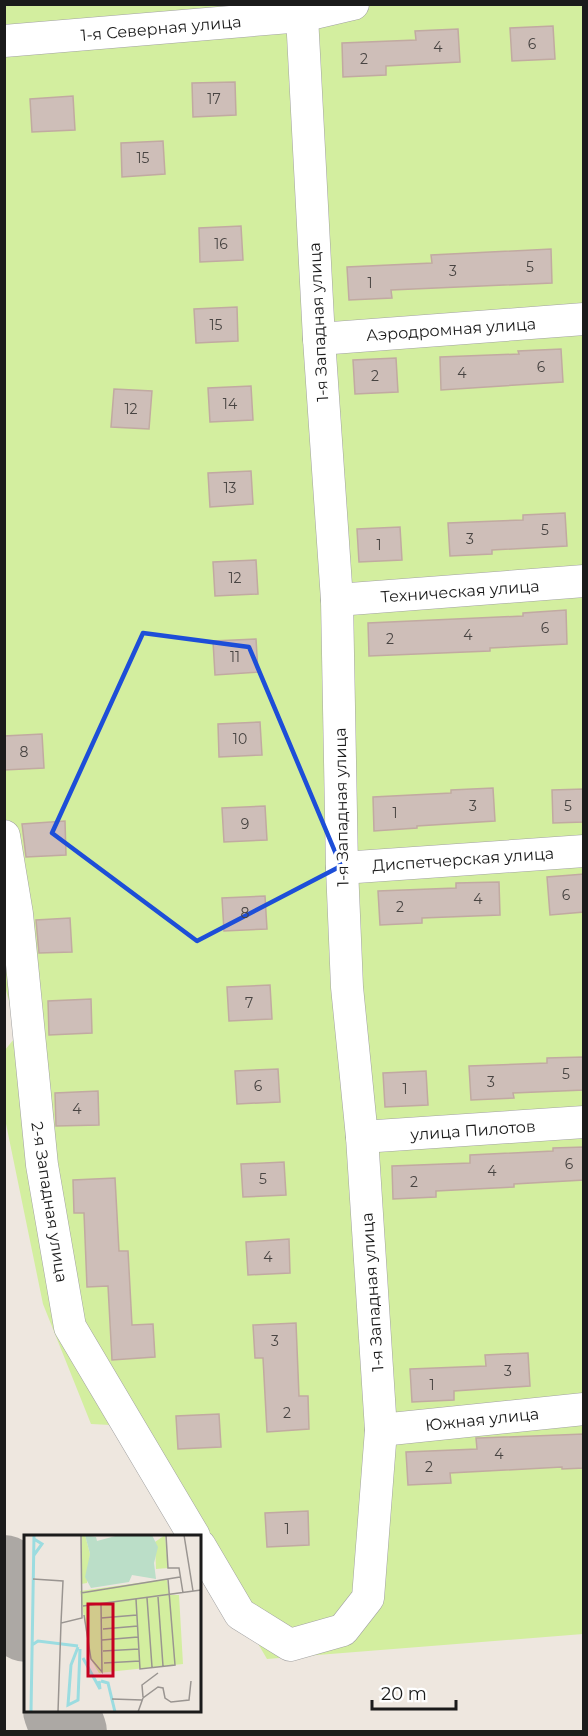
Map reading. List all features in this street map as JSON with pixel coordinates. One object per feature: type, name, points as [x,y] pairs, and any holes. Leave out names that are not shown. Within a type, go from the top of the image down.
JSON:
[{"type":"street","name":"1-я Северная улица","points":[[4,40],[302,16],[353,4]]},
{"type":"street","name":"1-я Западная улица","points":[[201,1548],[240,1614],[290,1645],[343,1630],[368,1598],[381,1430],[362,1137],[347,987],[342,868],[337,600],[319,339],[302,16]]},
{"type":"street","name":"Аэродромная улица","points":[[319,339],[584,319]]},
{"type":"street","name":"Техническая улица","points":[[337,600],[584,582]]},
{"type":"street","name":"2-я Западная улица","points":[[4,836],[17,914],[42,1166],[70,1327],[193,1535]]},
{"type":"street","name":"Диспетчерская улица","points":[[342,868],[584,851]]},
{"type":"street","name":"улица Пилотов","points":[[362,1137],[584,1122]]},
{"type":"street","name":"Южная улица","points":[[381,1430],[584,1409]]},
{"type":"highlighted area","points":[[143,633],[249,647],[341,866],[197,941],[52,833]]},
{"type":"green space","points":[[4,5],[583,5],[583,1634],[267,1659],[201,1546],[201,1535],[195,1535],[131,1426],[91,1424],[43,1304],[4,1114],[5,1050],[18,1034],[4,983]]},
{"type":"building","points":[[553,26],[555,59],[512,61],[510,28]]},
{"type":"building","points":[[458,29],[460,62],[386,66],[386,75],[343,77],[342,43],[416,40],[415,31]]},
{"type":"building","points":[[235,82],[236,115],[193,117],[192,83]]},
{"type":"building","points":[[73,96],[75,130],[32,132],[30,99]]},
{"type":"building","points":[[163,141],[165,174],[122,177],[121,143]]},
{"type":"building","points":[[241,226],[243,260],[200,262],[199,228]]},
{"type":"building","points":[[551,249],[552,283],[391,290],[392,298],[349,300],[347,267],[432,263],[431,255]]},
{"type":"building","points":[[237,307],[238,341],[196,343],[194,309]]},
{"type":"building","points":[[561,349],[563,382],[441,390],[440,357],[519,354],[518,351]]},
{"type":"building","points":[[396,358],[398,392],[355,394],[353,360]]},
{"type":"building","points":[[251,386],[253,420],[210,422],[208,388]]},
{"type":"building","points":[[114,389],[152,391],[149,429],[111,427]]},
{"type":"building","points":[[251,471],[253,504],[210,507],[208,473]]},
{"type":"building","points":[[565,513],[567,546],[492,550],[492,554],[450,556],[448,523],[523,520],[523,515]]},
{"type":"building","points":[[400,527],[402,560],[359,562],[357,529]]},
{"type":"building","points":[[256,560],[258,594],[215,596],[213,562]]},
{"type":"building","points":[[566,610],[567,644],[490,648],[490,651],[369,656],[368,623],[523,616],[523,613]]},
{"type":"building","points":[[256,639],[258,672],[215,675],[213,641]]},
{"type":"building","points":[[260,722],[262,755],[219,757],[218,724]]},
{"type":"building","points":[[42,734],[44,768],[4,770],[4,736]]},
{"type":"building","points":[[493,788],[495,821],[374,831],[373,797],[451,793],[451,790]]},
{"type":"building","points":[[584,789],[584,822],[553,823],[552,790]]},
{"type":"building","points":[[265,806],[267,840],[224,842],[222,808]]},
{"type":"building","points":[[65,821],[66,855],[26,857],[22,824]]},
{"type":"building","points":[[584,874],[584,912],[550,915],[547,877]]},
{"type":"building","points":[[499,882],[500,915],[422,918],[422,923],[380,925],[378,891],[456,888],[456,883]]},
{"type":"building","points":[[265,896],[267,929],[224,931],[222,898]]},
{"type":"building","points":[[70,918],[72,952],[39,953],[36,920]]},
{"type":"building","points":[[270,985],[272,1019],[229,1021],[227,987]]},
{"type":"building","points":[[91,999],[92,1033],[49,1035],[48,1001]]},
{"type":"building","points":[[584,1057],[584,1090],[513,1093],[514,1098],[471,1100],[469,1066],[547,1063],[547,1058]]},
{"type":"building","points":[[278,1069],[280,1102],[237,1104],[235,1071]]},
{"type":"building","points":[[426,1071],[428,1105],[385,1107],[383,1073]]},
{"type":"building","points":[[98,1091],[99,1125],[56,1126],[55,1093]]},
{"type":"building","points":[[584,1147],[584,1180],[436,1191],[436,1197],[393,1199],[392,1166],[470,1163],[470,1155],[553,1151],[553,1148]]},
{"type":"building","points":[[284,1162],[286,1195],[243,1197],[241,1164]]},
{"type":"building","points":[[115,1178],[119,1251],[128,1251],[132,1325],[153,1324],[155,1357],[112,1360],[108,1286],[87,1287],[84,1213],[74,1213],[73,1180]]},
{"type":"building","points":[[289,1239],[290,1273],[248,1275],[246,1242]]},
{"type":"building","points":[[296,1323],[299,1396],[308,1396],[309,1429],[267,1432],[263,1358],[255,1358],[253,1325]]},
{"type":"building","points":[[528,1353],[530,1386],[454,1391],[454,1400],[412,1402],[410,1369],[486,1366],[485,1355]]},
{"type":"building","points":[[219,1414],[221,1447],[178,1449],[176,1416]]},
{"type":"building","points":[[584,1434],[584,1468],[562,1469],[562,1467],[450,1473],[451,1483],[408,1485],[406,1452],[477,1449],[476,1438]]},
{"type":"building","points":[[308,1511],[309,1545],[267,1547],[265,1513]]},
{"type":"taxiway","points":[[4,1573],[24,1619]]},
{"type":"taxiway","points":[[62,1712],[69,1732]]}]
